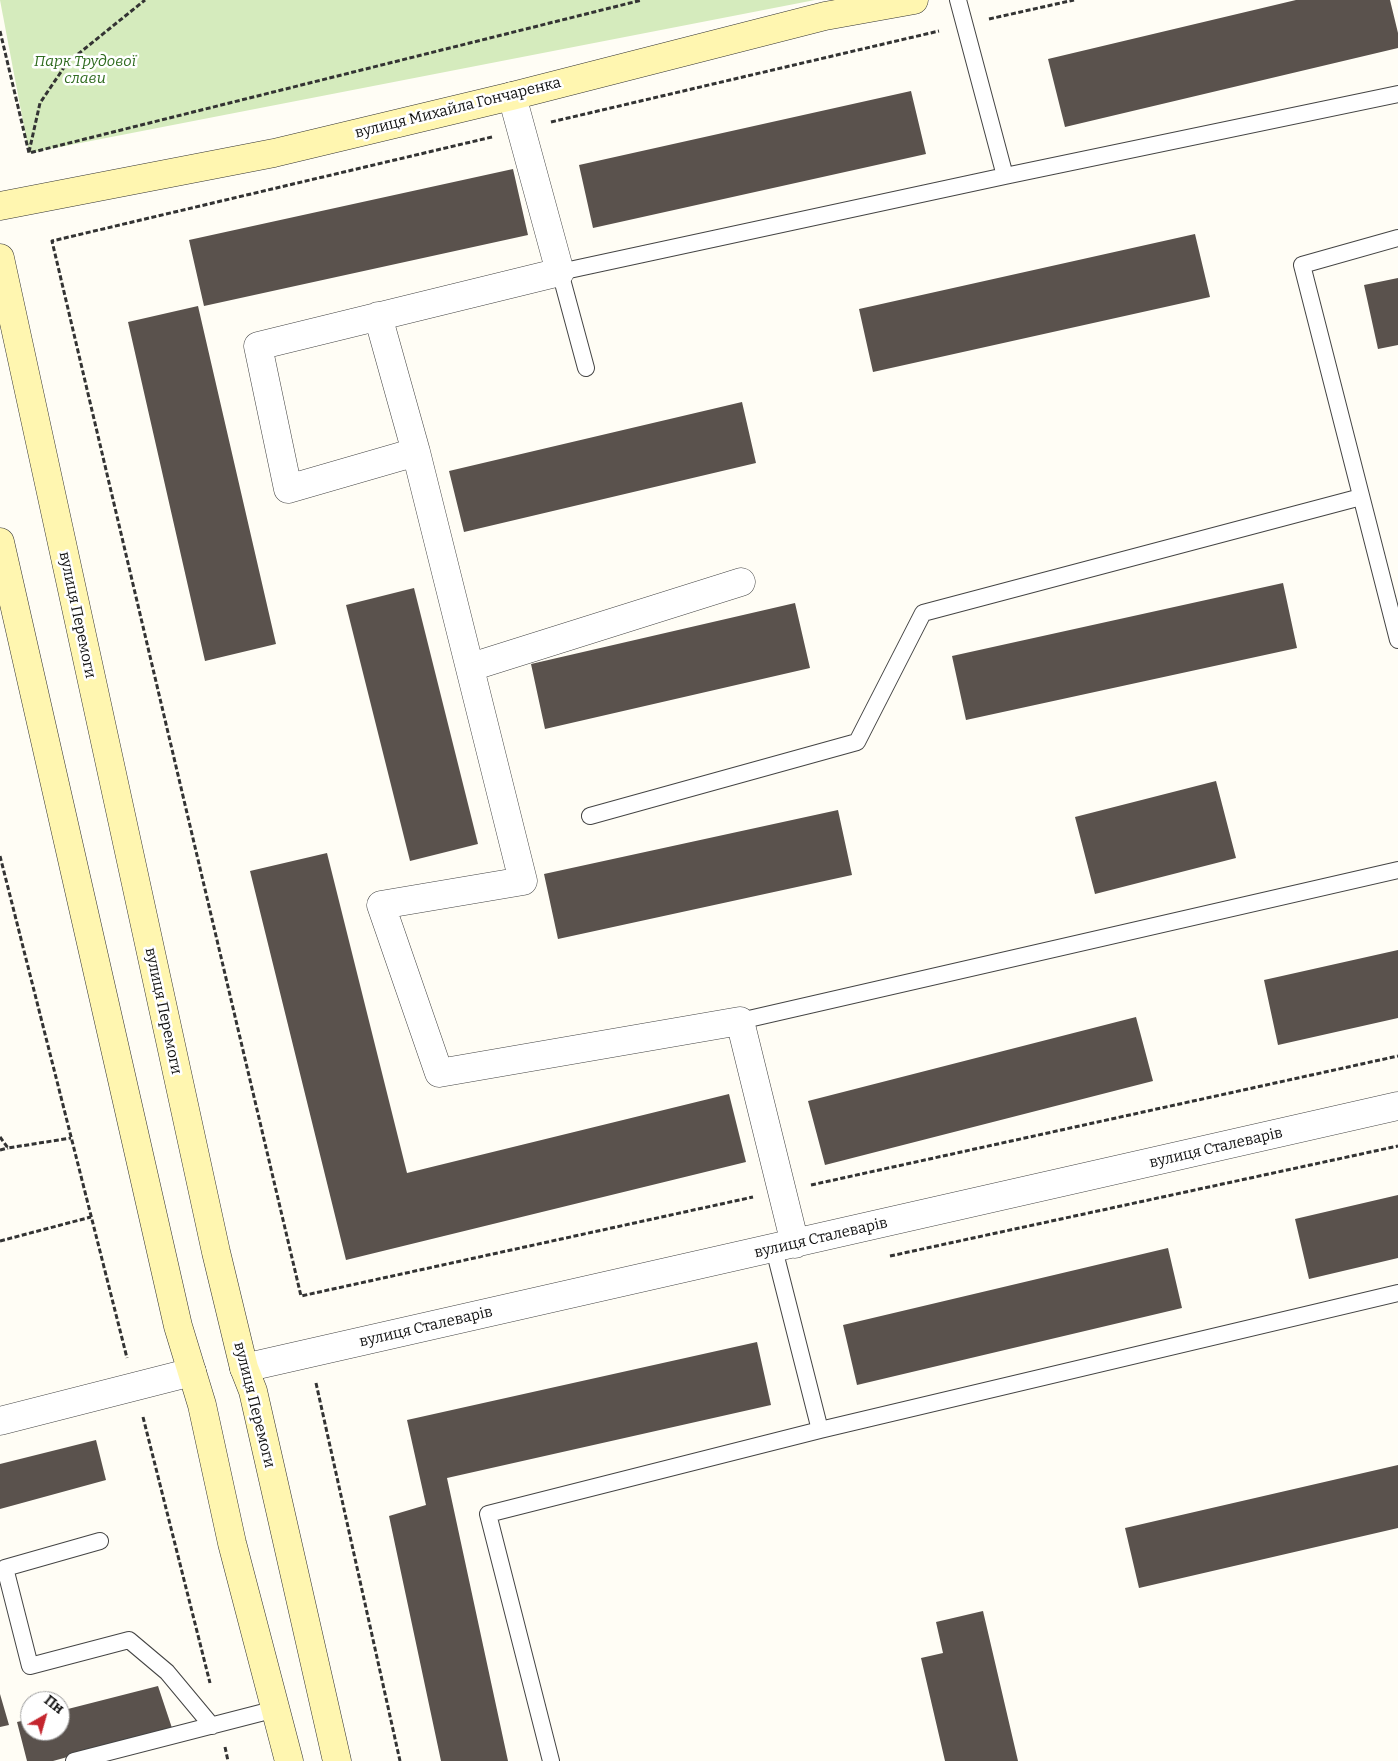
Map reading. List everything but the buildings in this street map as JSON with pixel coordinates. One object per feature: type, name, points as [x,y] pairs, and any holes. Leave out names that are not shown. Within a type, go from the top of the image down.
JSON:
[{"type":"main road","name":"вулиця Михайла Гончаренка","points":[[0,206],[274,153],[512,96],[832,8],[914,0]]},
{"type":"main road","name":"вулиця Перемоги","points":[[0,258],[214,1242],[244,1368],[253,1391],[338,1761]]},
{"type":"main road","points":[[0,542],[175,1316],[202,1404],[232,1543],[289,1761]]},
{"type":"street","points":[[416,452],[288,489],[258,346],[560,272],[512,96]]},
{"type":"street","points":[[378,316],[416,452],[471,666],[523,881],[381,905],[439,1073],[740,1021],[782,1191],[784,1247]]},
{"type":"street","points":[[471,666],[741,582]]},
{"type":"street","name":"вулиця Сталеварів","points":[[244,1368],[784,1247],[1398,1106]]},
{"type":"street","points":[[0,1421],[192,1372]]},
{"type":"lane","points":[[958,0],[1005,176]]},
{"type":"lane","points":[[586,368],[560,272],[1398,94]]},
{"type":"lane","points":[[1398,238],[1302,266],[1398,640]]},
{"type":"lane","points":[[590,816],[857,742],[923,613],[1361,497]]},
{"type":"lane","points":[[740,1021],[1398,870]]},
{"type":"lane","points":[[784,1247],[820,1430]]},
{"type":"lane","points":[[551,1761],[488,1514],[820,1430],[1398,1293]]},
{"type":"lane","points":[[100,1541],[5,1568],[30,1666],[129,1640],[167,1672],[216,1725]]},
{"type":"lane","points":[[74,1761],[276,1709]]},
{"type":"path","points":[[29,153],[40,103],[67,62],[146,0]]},
{"type":"path","points":[[29,153],[642,0]]},
{"type":"path","points":[[0,32],[29,153]]},
{"type":"path","points":[[809,61],[52,241],[301,1296],[1398,1056]]},
{"type":"path","points":[[0,856],[134,1387],[216,1725],[228,1761]]},
{"type":"path","points":[[0,1137],[8,1148]]},
{"type":"path","points":[[0,1150],[71,1138]]},
{"type":"path","points":[[0,1241],[91,1217]]},
{"type":"path","points":[[313,1373],[400,1761]]},
{"type":"green space","name":"Парк Трудової слави","points":[[0,0],[815,0],[29,153]]}]
